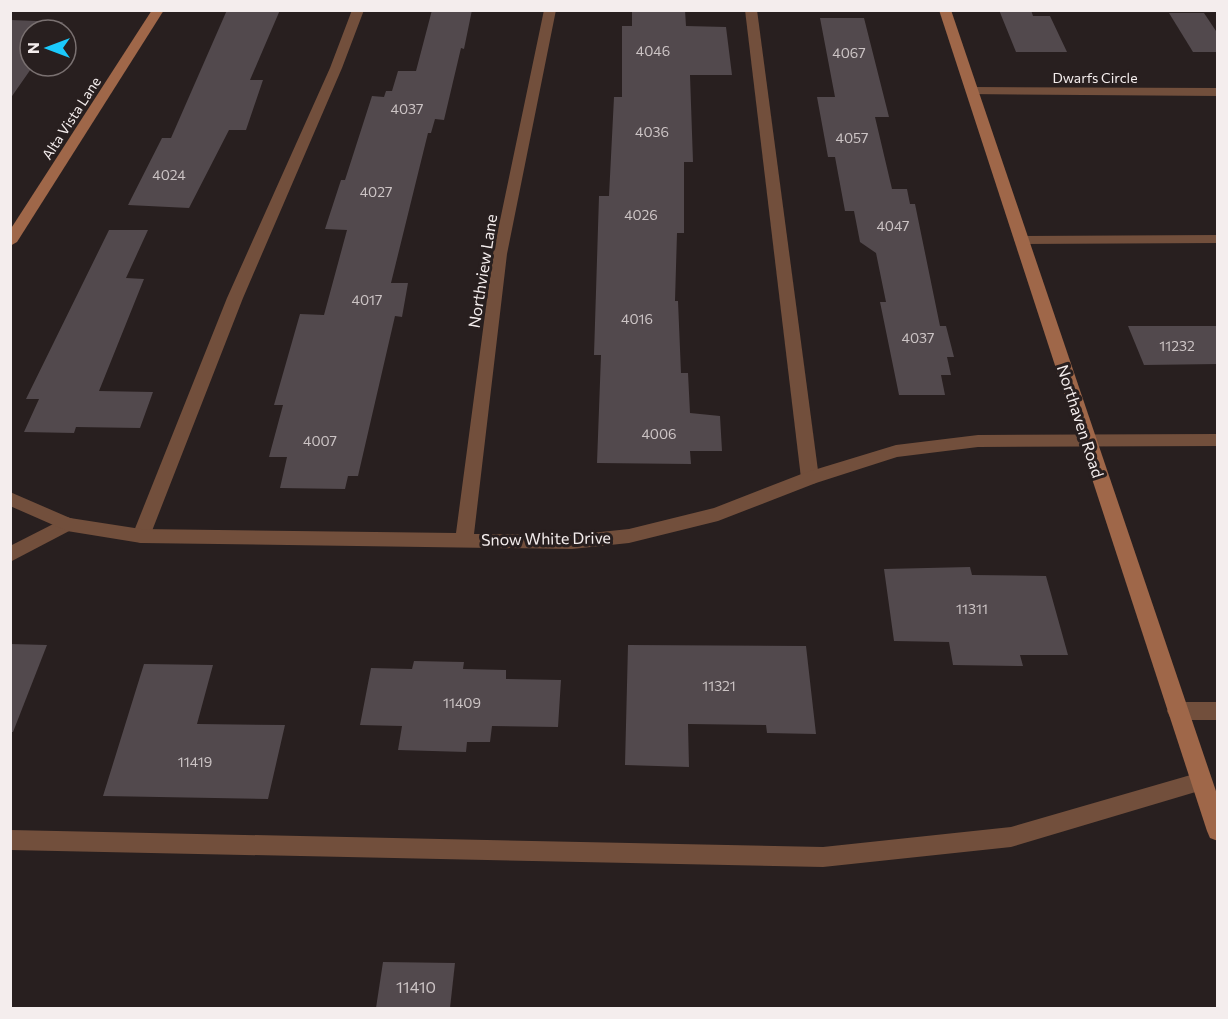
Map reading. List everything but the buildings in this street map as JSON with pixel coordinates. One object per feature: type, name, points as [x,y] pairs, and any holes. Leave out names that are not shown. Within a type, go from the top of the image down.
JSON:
[{"type":"street","name":"Alta Vista Lane","points":[[10,242],[158,10]]},
{"type":"street","points":[[141,536],[235,298],[336,68],[358,10]]},
{"type":"street","name":"Northview Lane","points":[[464,539],[501,254],[550,10]]},
{"type":"street","points":[[752,10],[810,478]]},
{"type":"street","name":"Northaven Road","points":[[945,10],[1218,831]]},
{"type":"street","name":"Dwarfs Circle","points":[[972,91],[1218,92]]},
{"type":"street","points":[[1021,240],[1218,239]]},
{"type":"street","name":"Snow White Drive","points":[[10,498],[67,524],[141,536],[572,542],[629,536],[718,514],[810,478],[896,452],[978,441],[1218,440]]},
{"type":"street","points":[[10,555],[67,524]]},
{"type":"street","points":[[1177,711],[1218,711]]},
{"type":"street","points":[[10,840],[823,857],[1011,837],[1201,781]]}]
